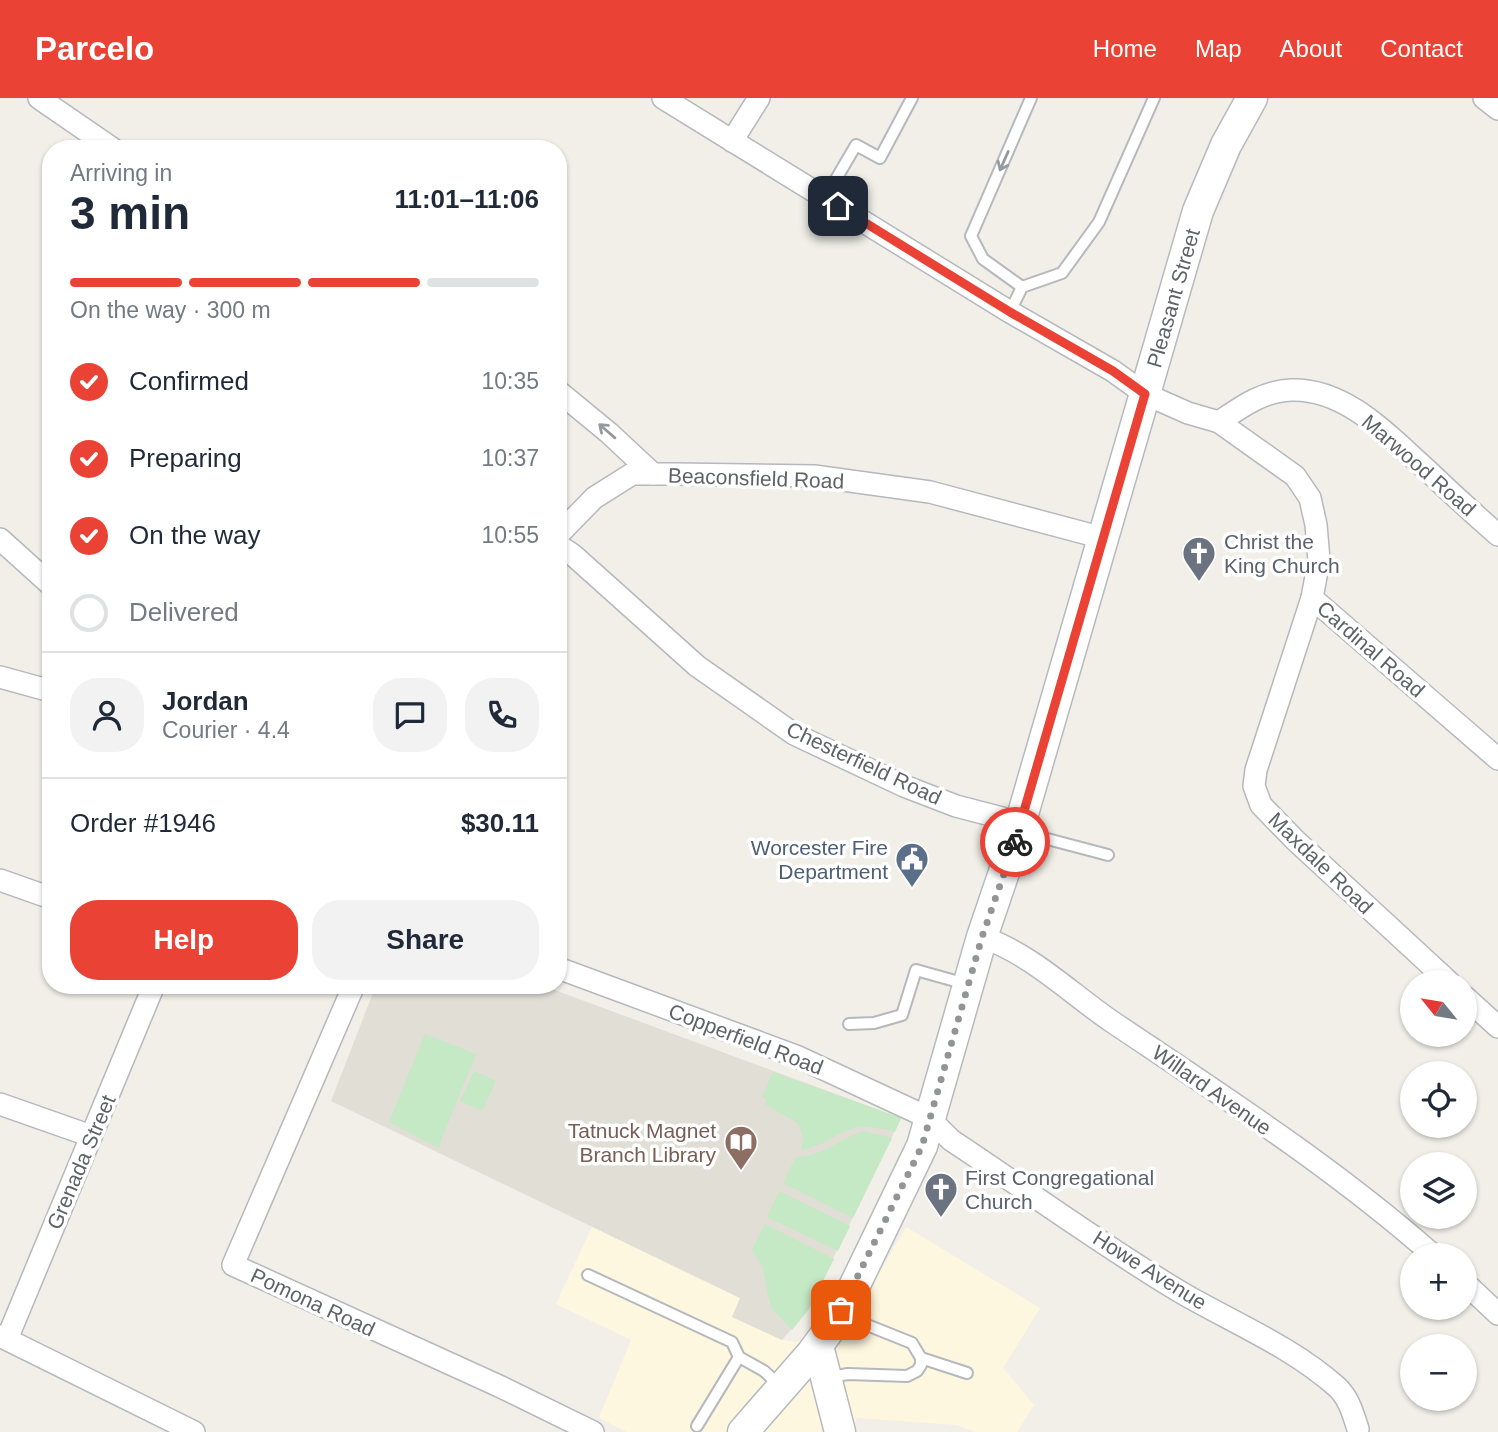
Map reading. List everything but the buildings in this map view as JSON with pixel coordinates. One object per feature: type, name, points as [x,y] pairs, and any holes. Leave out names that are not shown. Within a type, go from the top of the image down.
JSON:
[{"type":"main road","name":"Pleasant Street","points":[[743,1432],[818,1346],[839,1313],[916,1159],[982,937],[1020,827],[1198,211],[1226,145],[1252,98]]},
{"type":"main road","points":[[818,1346],[840,1432]]},
{"type":"street","points":[[39,98],[100,140]]},
{"type":"street","name":"Cardinal Road","points":[[663,98],[1010,312],[1113,371],[1145,394],[1188,413],[1219,422],[1296,476],[1310,498],[1316,525],[1319,560],[1312,598],[1498,759]]},
{"type":"street","points":[[732,141],[759,98]]},
{"type":"street","points":[[1484,98],[1498,108]]},
{"type":"street","name":"Marwood Road","points":[[1219,422],[1243,405],[1266,394],[1290,390],[1314,392],[1339,401],[1358,411],[1392,438],[1498,536]]},
{"type":"street","name":"Beaconsfield Road","points":[[567,398],[653,474],[814,476],[930,492],[1103,538]]},
{"type":"street","points":[[567,526],[594,498],[632,474],[653,474]]},
{"type":"street","points":[[0,539],[42,578]]},
{"type":"street","name":"Chesterfield Road","points":[[567,551],[697,666],[794,734],[904,786],[1020,827]]},
{"type":"street","name":"Maxdale Road","points":[[1312,598],[1279,694],[1256,770],[1254,786],[1261,806],[1436,970]]},
{"type":"street","points":[[0,677],[42,689]]},
{"type":"street","points":[[0,880],[42,895]]},
{"type":"street","name":"Willard Avenue","points":[[982,937],[1005,945],[1033,963],[1088,1005],[1351,1187],[1419,1243]]},
{"type":"street","name":"Copperfield Road","points":[[567,971],[796,1056],[929,1118]]},
{"type":"street","name":"Grenada Street","points":[[4,1338],[150,994]]},
{"type":"street","name":"Pomona Road","points":[[350,994],[233,1265],[499,1386],[593,1432]]},
{"type":"street","points":[[1477,1007],[1498,1027]]},
{"type":"street","points":[[0,1104],[91,1136]]},
{"type":"street","name":"Howe Avenue","points":[[929,1118],[951,1140],[1108,1244],[1183,1293],[1248,1327],[1311,1368],[1338,1388],[1350,1404],[1358,1429]]},
{"type":"street","points":[[1477,1294],[1498,1314]]},
{"type":"street","points":[[4,1338],[194,1432]]},
{"type":"lane","points":[[825,198],[856,145],[880,158],[912,98]]},
{"type":"lane","points":[[1022,287],[983,259],[971,236],[1031,98]]},
{"type":"lane","points":[[1010,312],[1022,287],[1062,273],[1099,222],[1154,98]]},
{"type":"lane","points":[[1020,827],[1108,855]]},
{"type":"lane","points":[[849,1024],[874,1023],[902,1015],[916,970],[968,984]]},
{"type":"lane","points":[[588,1275],[732,1342],[739,1357],[764,1371],[782,1388]]},
{"type":"lane","points":[[826,1378],[848,1374],[907,1376],[921,1365],[921,1358],[912,1343],[839,1313]]},
{"type":"lane","points":[[697,1426],[739,1357]]},
{"type":"lane","points":[[921,1358],[967,1373]]},
{"type":"shaded area","points":[[373,994],[565,994],[901,1118],[808,1310],[782,1340],[732,1317],[740,1298],[331,1101]]},
{"type":"shaded area","points":[[592,1227],[741,1299],[732,1317],[782,1340],[836,1347],[906,1227],[1040,1308],[1003,1368],[1034,1405],[1017,1432],[975,1432],[957,1425],[858,1418],[846,1432],[627,1432],[599,1418],[631,1340],[556,1304]]},
{"type":"green space","points":[[425,1034],[476,1054],[438,1148],[389,1122]]},
{"type":"green space","points":[[474,1071],[496,1081],[482,1111],[460,1101]]},
{"type":"green space","points":[[773,1072],[901,1118],[895,1132],[878,1128],[854,1128],[801,1150],[803,1139],[799,1124],[765,1104],[767,1100],[762,1097]]},
{"type":"green space","points":[[864,1131],[892,1138],[853,1218],[783,1183],[796,1157],[822,1151]]},
{"type":"green space","points":[[779,1191],[850,1226],[838,1251],[767,1217]]},
{"type":"green space","points":[[765,1224],[834,1259],[809,1309],[792,1330],[772,1309],[763,1268],[752,1249]]},
{"type":"way so far","points":[[841,1310],[922,1146],[982,937],[1015,842]]},
{"type":"place","name":"Christ the King Church","points":[[1199,583]]},
{"type":"place","name":"Worcester Fire Department","points":[[912,889]]},
{"type":"place","name":"Tatnuck Magnet Branch Library","points":[[741,1172]]},
{"type":"place","name":"First Congregational Church","points":[[941,1219]]},
{"type":"route","points":[[838,206],[1010,312],[1113,371],[1145,394],[1015,842]]}]
